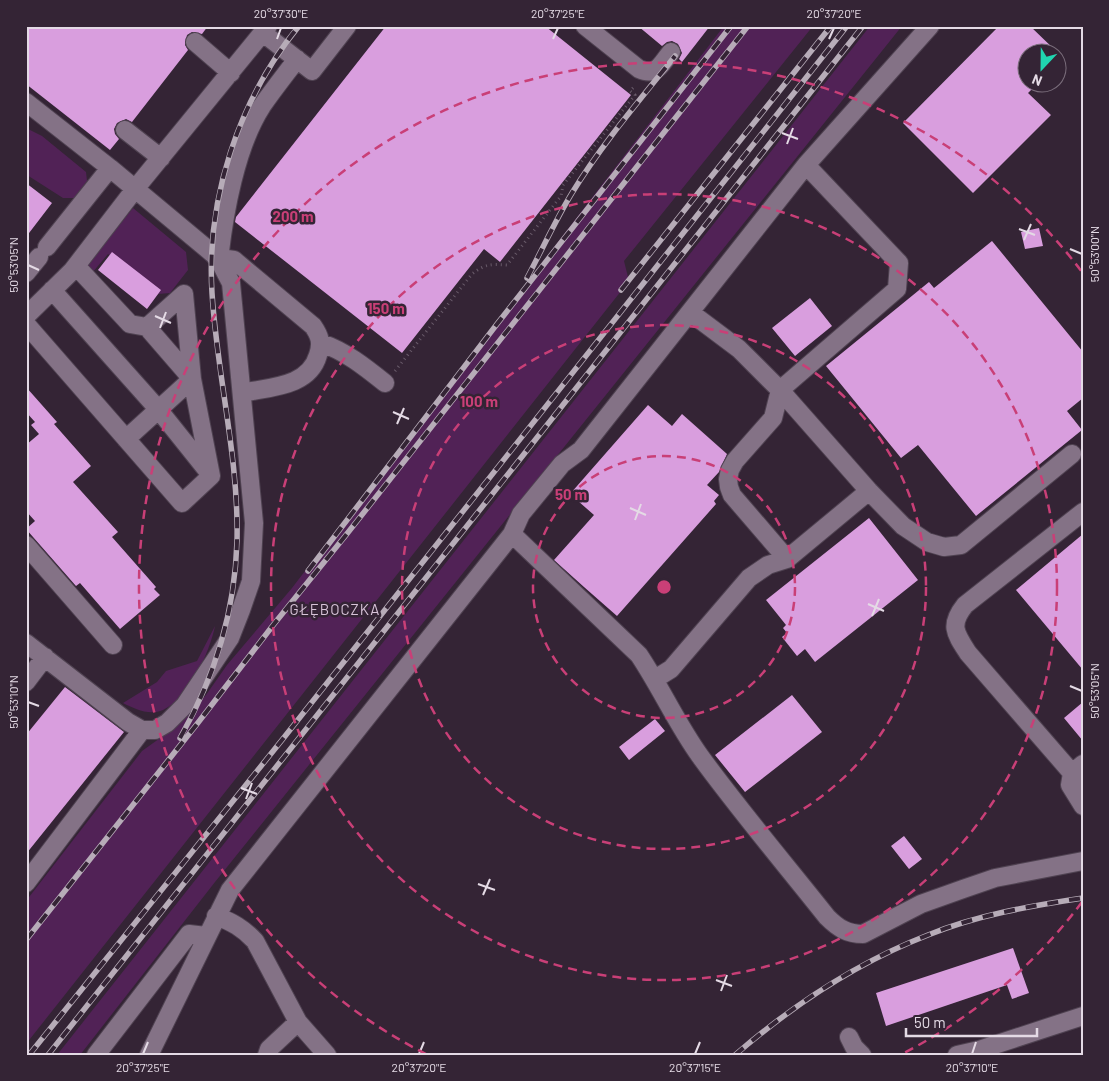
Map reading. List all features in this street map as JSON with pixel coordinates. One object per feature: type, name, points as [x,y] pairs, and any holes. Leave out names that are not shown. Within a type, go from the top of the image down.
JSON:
[{"type":"street","points":[[26,316],[76,266],[135,189],[265,29],[296,59],[312,71],[347,26]]},
{"type":"street","points":[[586,26],[639,69],[646,72],[656,71],[671,52]]},
{"type":"street","points":[[150,1055],[206,936],[230,890],[512,534],[521,514],[562,464],[581,450],[806,165],[930,26]]},
{"type":"street","points":[[195,42],[231,73]]},
{"type":"street","points":[[219,260],[229,196],[247,134],[262,106],[296,59]]},
{"type":"street","points":[[26,102],[110,168],[219,260],[231,282],[254,523],[250,581],[230,638],[185,705],[168,723],[155,730],[142,730],[128,722],[26,643]]},
{"type":"street","points":[[125,130],[161,158]]},
{"type":"street","points":[[787,559],[732,494],[728,479],[734,461],[773,418],[780,390],[897,289],[899,262],[806,165]]},
{"type":"street","points":[[26,273],[110,168]]},
{"type":"street","points":[[219,260],[234,260],[313,326],[319,335],[318,356],[308,374],[300,379],[275,386],[242,392]]},
{"type":"street","points":[[76,266],[130,324],[147,327],[192,379]]},
{"type":"street","points":[[52,290],[158,410],[212,476]]},
{"type":"street","points":[[147,327],[184,294],[192,379],[212,476]]},
{"type":"street","points":[[691,313],[739,349],[780,390],[869,491],[903,526],[926,542],[944,547],[961,545],[1072,454]]},
{"type":"street","points":[[26,324],[182,503],[212,476]]},
{"type":"street","points":[[320,343],[334,347],[385,383]]},
{"type":"street","points":[[126,439],[192,379]]},
{"type":"street","points":[[655,679],[671,669],[749,578],[768,565],[787,559],[869,491]]},
{"type":"street","points":[[1083,512],[965,605],[957,616],[955,626],[958,638],[968,653],[1079,772],[1070,785],[1083,806]]},
{"type":"street","points":[[512,534],[639,655],[655,679],[675,718],[700,756],[827,917],[846,932],[862,934],[920,904],[995,878],[1083,861]]},
{"type":"street","points":[[26,545],[113,645]]},
{"type":"street","points":[[26,682],[46,657]]},
{"type":"street","points":[[26,883],[142,730]]},
{"type":"street","points":[[216,916],[234,923],[246,931],[255,941],[298,1022],[327,1055]]},
{"type":"street","points":[[96,1055],[189,934],[206,936]]},
{"type":"street","points":[[963,1054],[1083,1016]]},
{"type":"street","points":[[268,1055],[269,1049],[298,1022]]},
{"type":"street","points":[[849,1037],[854,1047],[862,1055]]},
{"type":"path","points":[[385,383],[472,274],[489,264],[507,265],[562,196],[563,185],[635,95],[630,91],[646,72]]},
{"type":"shaded area","points":[[724,26],[813,26],[624,261],[629,281],[26,1044],[26,901],[142,751],[185,718],[206,695],[227,665],[292,588]]},
{"type":"shaded area","points":[[870,26],[902,26],[215,882],[80,1055],[57,1055]]},
{"type":"shaded area","points":[[26,128],[42,136],[86,172],[87,181],[74,198],[63,198],[27,175],[26,180]]},
{"type":"shaded area","points":[[133,208],[186,252],[188,270],[170,293],[158,294],[108,254],[92,273],[85,268]]},
{"type":"shaded area","points":[[215,626],[197,673],[190,685],[172,704],[158,712],[147,712],[123,703],[157,682],[166,671],[197,661]]},
{"type":"building","points":[[26,26],[208,26],[202,34],[192,32],[187,35],[185,45],[188,50],[132,122],[126,119],[117,123],[114,129],[119,139],[110,150],[26,84]]},
{"type":"building","points":[[386,26],[545,26],[631,95],[500,262],[484,249],[402,353],[235,222],[236,217]]},
{"type":"building","points":[[638,26],[710,26],[682,62],[679,59],[682,53],[678,44],[672,41],[662,46]]},
{"type":"building","points":[[999,26],[1030,26],[1047,42],[1016,42],[1016,92],[1029,92],[1051,115],[973,193],[903,123]]},
{"type":"building","points":[[26,183],[52,203],[26,237]]},
{"type":"building","points":[[1039,228],[1043,246],[1025,249],[1021,232]]},
{"type":"building","points":[[992,241],[1083,352],[1083,398],[1067,411],[1082,430],[976,516],[918,445],[901,458],[826,366],[929,282],[934,288]]},
{"type":"building","points":[[112,252],[161,290],[147,309],[98,270]]},
{"type":"building","points":[[810,298],[832,326],[795,356],[772,328]]},
{"type":"building","points":[[26,387],[57,422],[54,424],[91,466],[73,482],[118,532],[112,537],[156,587],[154,589],[160,595],[120,629],[80,583],[76,586],[26,529],[35,521],[26,511],[26,445],[39,434],[31,425],[35,422],[26,412]]},
{"type":"building","points":[[648,405],[672,426],[682,414],[727,454],[719,472],[707,485],[719,495],[714,501],[716,504],[617,616],[554,560],[594,515],[570,494]]},
{"type":"building","points":[[869,518],[918,580],[815,662],[805,649],[797,656],[782,637],[787,633],[783,628],[786,625],[766,600]]},
{"type":"building","points":[[1083,534],[1083,670],[1016,590]]},
{"type":"building","points":[[65,687],[124,732],[26,854],[26,735]]},
{"type":"building","points":[[792,695],[822,732],[745,792],[715,755]]},
{"type":"building","points":[[1083,702],[1083,741],[1064,718]]},
{"type":"building","points":[[655,719],[665,731],[629,760],[619,747]]},
{"type":"building","points":[[904,836],[922,859],[909,869],[891,846]]},
{"type":"building","points":[[1013,948],[1029,993],[1012,999],[1007,985],[886,1026],[876,993]]},
{"type":"railway","points":[[180,738],[203,691],[221,643],[232,593],[237,541],[235,479],[218,355],[212,293],[215,221],[221,186],[231,151],[244,118],[259,85],[299,26]]},
{"type":"railway","points":[[308,571],[497,324],[731,26]]},
{"type":"railway","points":[[26,940],[748,26]]},
{"type":"railway","points":[[621,290],[831,26]]},
{"type":"railway","points":[[29,1055],[282,740],[847,26]]},
{"type":"railway","points":[[48,1055],[863,26]]},
{"type":"railway","points":[[527,278],[572,193],[621,123],[675,56]]},
{"type":"railway","points":[[735,1055],[803,1002],[851,972],[901,946],[965,922],[1024,908],[1083,898]]},
{"type":"district","name":"GŁĘBOCZKA","points":[[335,610]]}]
